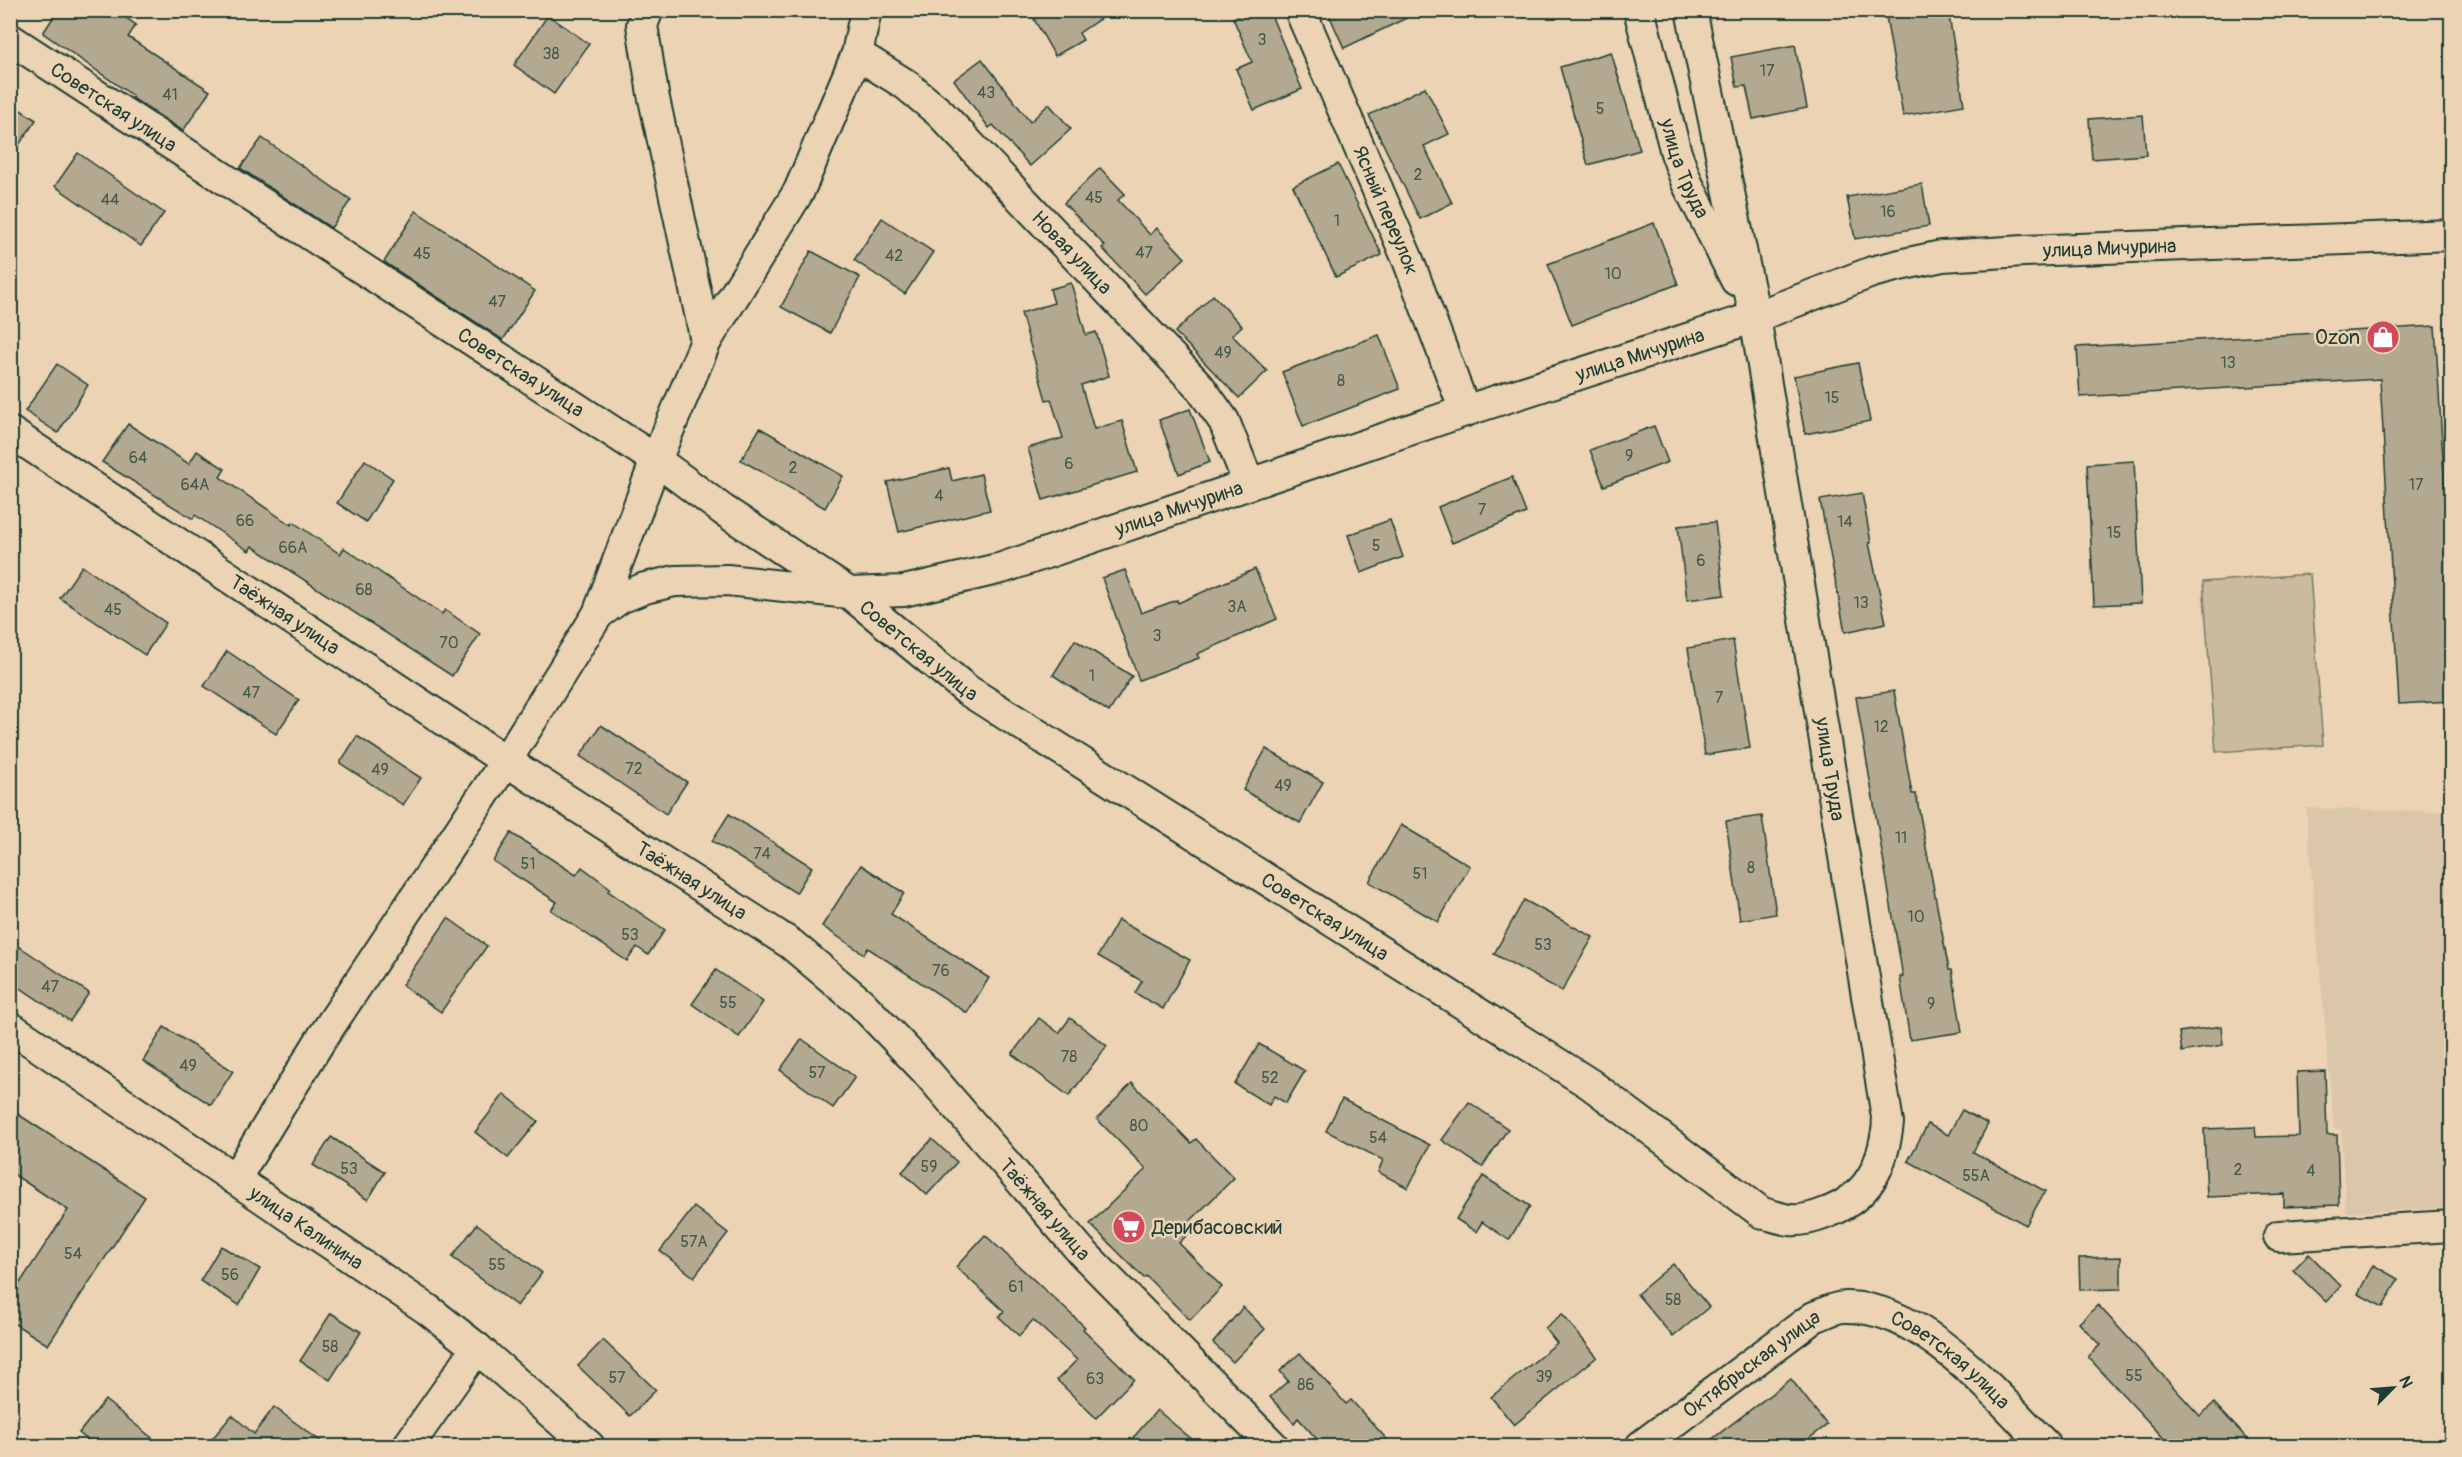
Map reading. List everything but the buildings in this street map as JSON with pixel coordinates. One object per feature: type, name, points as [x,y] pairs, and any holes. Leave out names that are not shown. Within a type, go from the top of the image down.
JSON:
[{"type":"street","points":[[235,1179],[320,1041],[506,761],[598,614],[656,460],[706,341],[798,191],[857,54],[866,10]]},
{"type":"street","name":"Ясный переулок","points":[[1300,10],[1408,260],[1465,411]]},
{"type":"street","name":"улица Труда","points":[[1639,10],[1676,153],[1687,183],[1755,317]]},
{"type":"street","name":"улица Труда","points":[[1691,10],[1755,317],[1888,1123],[1885,1148],[1872,1178],[1859,1194],[1842,1207]]},
{"type":"street","points":[[637,15],[706,341]]},
{"type":"street","name":"Советская улица","points":[[10,39],[656,460],[723,510],[849,592],[967,690],[1590,1084],[1762,1213],[1791,1220],[1818,1216],[1842,1207]]},
{"type":"street","name":"Новая улица","points":[[857,54],[905,84],[940,113],[1199,386],[1224,421],[1249,484]]},
{"type":"street","name":"улица Мичурина","points":[[598,614],[620,598],[645,588],[675,581],[727,580],[849,592],[904,591],[1002,568],[1465,411],[1755,317],[1872,272],[1942,256],[2451,235]]},
{"type":"street","name":"Таёжная улица","points":[[10,432],[506,761],[791,944],[861,1003],[926,1071],[1089,1259],[1273,1446]]},
{"type":"street","name":"улица Калинина","points":[[10,1027],[380,1275],[477,1348],[589,1446]]},
{"type":"street","points":[[2279,1236],[2451,1226]]},
{"type":"street","name":"Октябрьская улица","points":[[1641,1446],[1814,1317],[1842,1307],[1874,1309]]},
{"type":"street","name":"Советская улица","points":[[1874,1309],[1915,1327],[1961,1362],[2046,1446]]},
{"type":"street","points":[[408,1446],[477,1348]]},
{"type":"shaded area","points":[[2310,574],[2323,745],[2216,752],[2203,582]]},
{"type":"shaded area","points":[[2306,808],[2451,812],[2451,1208],[2346,1212],[2341,1129],[2334,1129]]},
{"type":"place","name":"Ozon","points":[[2383,337]]},
{"type":"place","name":"Дерибасовский","points":[[1129,1227]]}]
